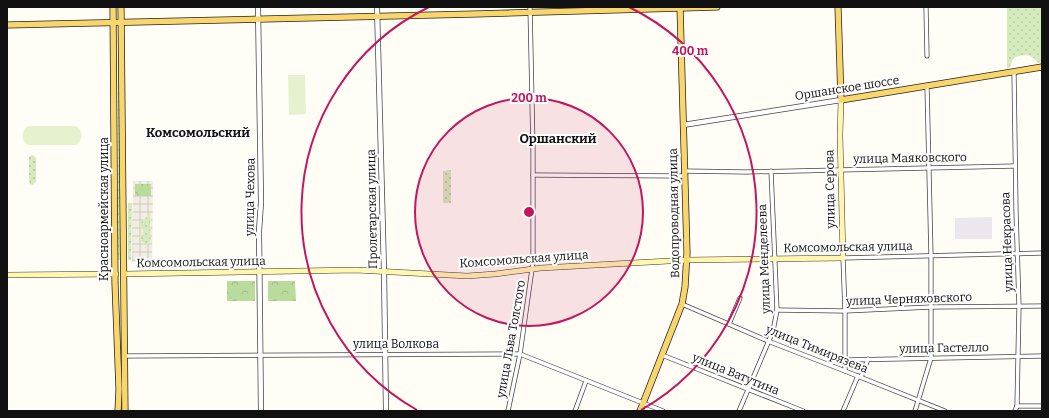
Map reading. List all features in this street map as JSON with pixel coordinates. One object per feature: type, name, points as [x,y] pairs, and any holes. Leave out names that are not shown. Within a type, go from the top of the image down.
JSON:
[{"type":"main road","name":"Красноармейская улица","points":[[113,7],[116,274],[125,411]]},
{"type":"main road","name":"Красноармейская улица","points":[[118,411],[124,274],[121,7]]},
{"type":"main road","points":[[7,25],[258,20],[530,10],[717,7]]},
{"type":"main road","name":"улица Серова","points":[[838,7],[843,258]]},
{"type":"main road","name":"Водопроводная улица","points":[[640,411],[682,304],[686,286],[687,260],[680,8]]},
{"type":"main road","name":"Оршанское шоссе","points":[[841,100],[1039,68]]},
{"type":"main road","name":"Комсомольская улица","points":[[7,276],[356,270],[467,276],[532,269],[687,260],[843,258]]},
{"type":"street","name":"улица Чехова","points":[[258,7],[261,202],[259,232],[261,411]]},
{"type":"street","name":"Пролетарская улица","points":[[378,7],[386,411]]},
{"type":"street","points":[[926,7],[927,56]]},
{"type":"street","name":"улица Льва Толстого","points":[[508,411],[520,354],[532,269],[533,175],[530,10]]},
{"type":"street","name":"улица Некрасова","points":[[1014,72],[1016,254],[1019,306],[1017,406],[1015,411]]},
{"type":"street","points":[[916,411],[931,358],[931,256],[927,86]]},
{"type":"street","name":"Оршанское шоссе","points":[[683,125],[841,100]]},
{"type":"street","name":"улица Маяковского","points":[[533,175],[928,169],[1015,166]]},
{"type":"street","name":"улица Менделеева","points":[[739,411],[773,331],[777,310],[771,171]]},
{"type":"street","name":"Комсомольская улица","points":[[843,258],[1042,253]]},
{"type":"street","name":"улица Серова","points":[[843,258],[845,371]]},
{"type":"street","points":[[729,324],[740,298]]},
{"type":"street","name":"улица Тимирязева","points":[[682,304],[768,341],[945,411]]},
{"type":"street","name":"улица Черняховского","points":[[777,310],[845,311],[931,307],[1042,306]]},
{"type":"street","name":"улица Волкова","points":[[121,356],[520,354],[663,411]]},
{"type":"street","name":"улица Ватутина","points":[[662,355],[803,411]]},
{"type":"street","name":"улица Гастелло","points":[[846,360],[1042,356]]},
{"type":"street","points":[[843,411],[868,359]]},
{"type":"street","points":[[575,411],[586,381]]},
{"type":"street","points":[[1017,406],[1042,406]]},
{"type":"shaded area","points":[[133,181],[153,181],[152,262],[132,262]],"holes":[[[135,184],[151,184],[151,196],[135,196]],[[150,214],[151,241],[146,246],[140,240],[140,235],[143,235],[143,229],[140,228],[140,223]]]},
{"type":"shaded area","points":[[992,217],[992,239],[955,239],[955,218]]},
{"type":"green space","points":[[1007,7],[1042,7],[1042,64],[1038,63],[1028,55],[1022,55],[1013,59],[1010,67],[1007,69]]},
{"type":"green space","points":[[119,37],[120,260],[118,260]]},
{"type":"green space","points":[[288,75],[305,75],[306,114],[289,115]]},
{"type":"green space","points":[[28,126],[76,126],[82,135],[79,143],[76,145],[28,145],[25,143],[22,136],[24,130]]},
{"type":"green space","points":[[33,155],[36,158],[36,181],[33,185],[30,184],[29,181],[29,157]]},
{"type":"green space","points":[[451,170],[451,203],[443,203],[443,171]]},
{"type":"green space","points":[[135,184],[151,184],[151,196],[135,196]]},
{"type":"green space","points":[[128,203],[132,203],[131,260],[128,260]]},
{"type":"green space","points":[[150,214],[151,241],[146,246],[140,240],[140,235],[143,235],[143,229],[140,228],[140,223]]},
{"type":"green space","points":[[227,281],[255,281],[255,301],[227,301]]},
{"type":"green space","points":[[268,281],[295,281],[296,301],[268,301]]},
{"type":"district","name":"Комсомольский","points":[[198,132]]},
{"type":"district","name":"Оршанский","points":[[558,138]]}]
